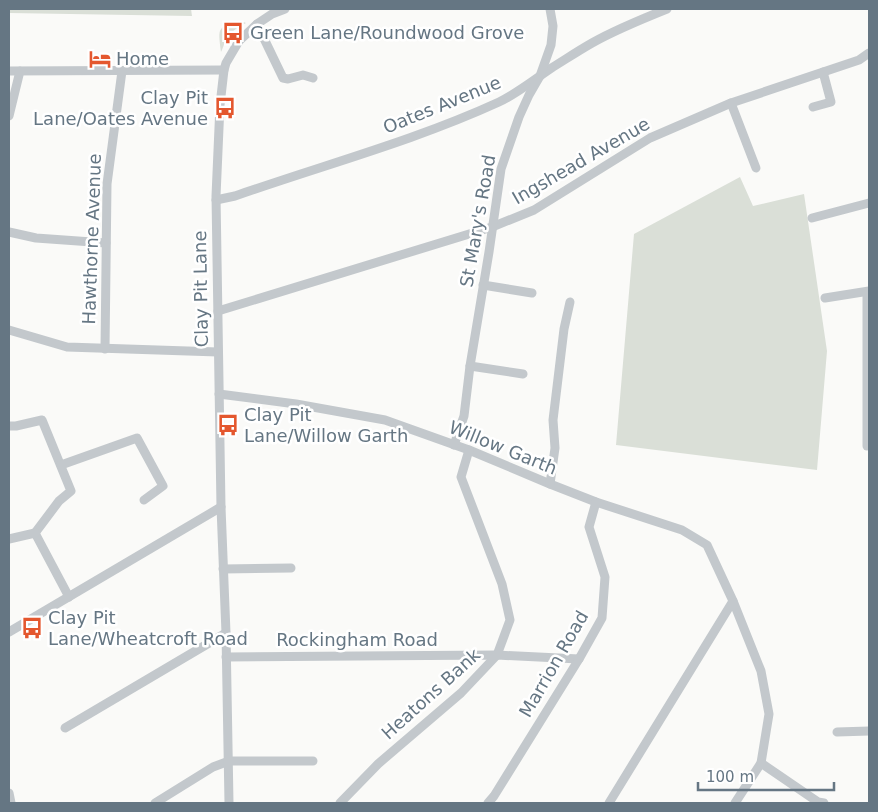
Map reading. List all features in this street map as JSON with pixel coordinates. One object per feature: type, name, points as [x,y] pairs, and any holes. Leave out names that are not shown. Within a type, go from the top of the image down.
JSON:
[{"type":"street","points":[[9,71],[224,70],[239,41],[257,24],[272,14],[285,9]]},
{"type":"street","name":"St Mary's Road","points":[[454,445],[464,416],[501,169],[519,117],[540,76],[551,45],[553,26],[550,9]]},
{"type":"street","name":"Oates Avenue","points":[[216,200],[236,196],[455,121],[501,101],[592,43],[667,9]]},
{"type":"street","points":[[257,24],[282,78],[288,79],[303,75],[313,78]]},
{"type":"street","name":"Ingshead Avenue","points":[[218,311],[492,227],[534,210],[650,138],[731,103],[859,60],[869,53]]},
{"type":"street","name":"Clay Pit Lane","points":[[224,70],[220,105],[216,200],[221,507],[226,633],[229,803]]},
{"type":"street","points":[[9,116],[20,71]]},
{"type":"street","name":"Hawthorne Avenue","points":[[105,349],[108,184],[122,71]]},
{"type":"street","points":[[813,107],[831,102],[823,72]]},
{"type":"street","points":[[731,103],[756,168]]},
{"type":"street","points":[[812,218],[869,203]]},
{"type":"street","points":[[9,232],[36,238],[106,243]]},
{"type":"street","points":[[483,285],[532,293]]},
{"type":"street","points":[[825,298],[868,292],[867,446]]},
{"type":"street","points":[[550,484],[555,448],[553,420],[564,329],[570,302]]},
{"type":"street","points":[[9,330],[67,347],[218,352]]},
{"type":"street","points":[[470,366],[523,374]]},
{"type":"street","name":"Willow Garth","points":[[219,394],[296,404],[385,420],[469,450],[596,502],[682,530],[707,546],[733,601],[761,672],[769,714],[761,762]]},
{"type":"street","points":[[9,426],[42,420],[71,491],[59,501],[34,533],[9,539]]},
{"type":"street","points":[[61,465],[137,438],[163,486],[144,500]]},
{"type":"street","name":"Heatons Bank","points":[[340,803],[378,764],[461,693],[497,655],[510,620],[502,584],[461,477],[469,450]]},
{"type":"street","name":"Marrion Road","points":[[488,803],[579,659],[602,618],[605,577],[589,527],[596,502]]},
{"type":"street","points":[[9,632],[221,507]]},
{"type":"street","points":[[34,533],[68,597]]},
{"type":"street","points":[[223,569],[291,568]]},
{"type":"street","points":[[609,803],[733,601]]},
{"type":"street","points":[[65,728],[226,633]]},
{"type":"street","name":"Rockingham Road","points":[[226,657],[497,655],[579,659]]},
{"type":"street","points":[[836,732],[869,732]]},
{"type":"street","points":[[155,803],[213,767],[229,761],[313,761]]},
{"type":"street","points":[[735,803],[761,762],[819,803]]},
{"type":"street","points":[[9,793],[11,803]]},
{"type":"shaded area","points":[[9,9],[191,9],[192,16],[9,13]]},
{"type":"shaded area","points":[[241,21],[246,23],[230,35],[221,52],[219,37],[221,29]]},
{"type":"shaded area","points":[[740,177],[753,206],[804,194],[827,351],[817,470],[616,445],[634,234]]},
{"type":"place","name":"Green Lane/Roundwood Grove","points":[[233,33]]},
{"type":"place","name":"Home","points":[[100,59]]},
{"type":"place","name":"Clay Pit Lane/Oates Avenue","points":[[225,108]]},
{"type":"place","name":"Clay Pit Lane/Willow Garth","points":[[228,425]]},
{"type":"place","name":"Clay Pit Lane/Wheatcroft Road","points":[[32,628]]}]
